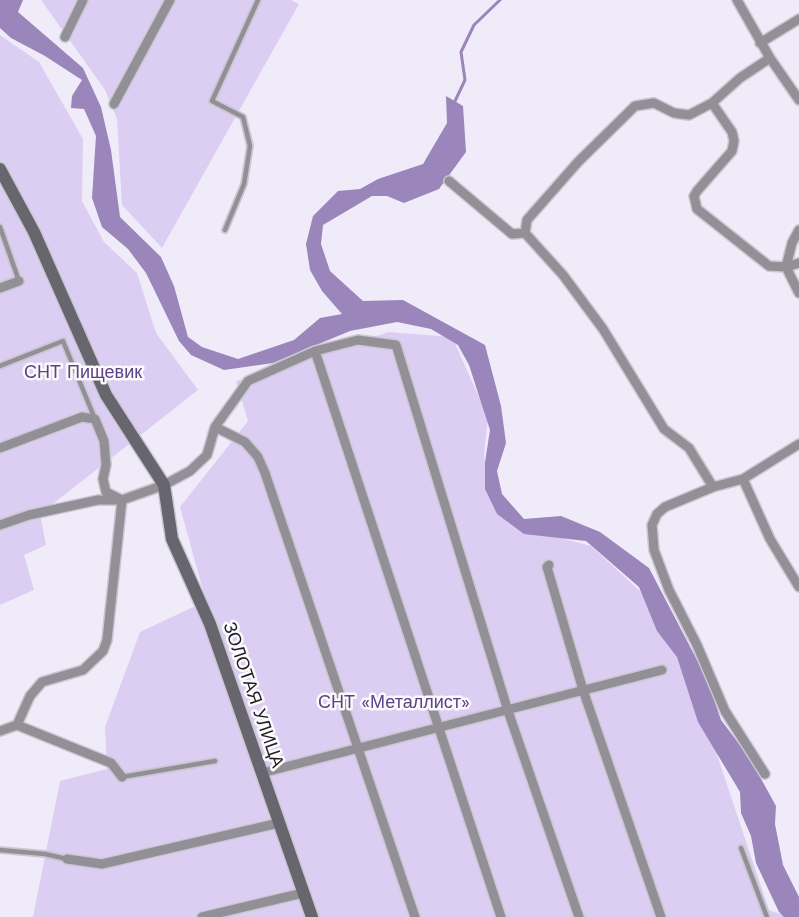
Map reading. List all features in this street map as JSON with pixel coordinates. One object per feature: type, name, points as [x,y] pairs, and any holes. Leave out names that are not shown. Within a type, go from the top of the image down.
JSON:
[{"type":"street","points":[[65,37],[83,0]]},
{"type":"street","points":[[114,104],[170,0]]},
{"type":"street","points":[[737,0],[760,43],[799,100]]},
{"type":"street","points":[[760,43],[799,19]]},
{"type":"street","points":[[525,233],[527,220],[578,162],[635,106],[654,103],[674,113],[689,115],[712,103],[740,78],[770,58]]},
{"type":"street","points":[[712,103],[732,132],[734,141],[732,151],[697,191],[695,203],[697,209],[768,266],[786,267],[799,263]]},
{"type":"street","points":[[0,169],[34,232],[106,395],[164,485]]},
{"type":"street","points":[[449,181],[512,234],[525,233]]},
{"type":"street","points":[[799,230],[792,243],[786,267],[799,293]]},
{"type":"street","points":[[525,233],[563,275],[603,329],[664,429],[689,448],[713,487]]},
{"type":"street","points":[[0,288],[19,282]]},
{"type":"street","points":[[0,525],[29,515],[98,500],[122,500],[138,492],[164,485],[190,471],[207,455],[215,427],[248,381],[315,351],[358,340],[396,345],[508,711],[579,917]]},
{"type":"street","points":[[315,351],[501,917]]},
{"type":"street","points":[[0,448],[82,417],[95,419],[104,441],[106,465],[103,479],[106,492],[122,500]]},
{"type":"street","points":[[215,427],[238,436],[258,457],[415,917]]},
{"type":"street","points":[[765,774],[725,711],[697,645],[669,590],[654,549],[652,525],[657,514],[665,507],[713,487],[743,479],[799,444]]},
{"type":"street","points":[[743,479],[770,539],[799,587]]},
{"type":"street","name":"ЗОЛОТАЯ УЛИЦА","points":[[164,485],[172,539],[210,624],[312,917]]},
{"type":"street","points":[[17,726],[30,696],[42,682],[83,670],[103,651],[107,640],[122,500]]},
{"type":"street","points":[[549,565],[547,567],[583,690],[661,917]]},
{"type":"street","points":[[262,773],[662,670]]},
{"type":"street","points":[[0,731],[17,726],[111,763],[122,777]]},
{"type":"street","points":[[67,859],[102,864],[279,823]]},
{"type":"street","points":[[202,917],[303,893]]},
{"type":"lane","points":[[225,230],[244,184],[250,146],[243,117],[212,101],[258,0]]},
{"type":"lane","points":[[0,227],[19,282]]},
{"type":"lane","points":[[0,366],[63,341],[95,419]]},
{"type":"lane","points":[[122,777],[215,761]]},
{"type":"lane","points":[[741,848],[767,917]]},
{"type":"lane","points":[[0,850],[45,854],[67,859]]},
{"type":"green space","points":[[41,0],[291,0],[299,4],[162,248],[122,205],[117,119],[105,90]]},
{"type":"green space","name":"СНТ Пищевик","points":[[0,35],[39,62],[83,139],[82,201],[104,242],[137,273],[156,333],[198,390],[40,514],[46,545],[24,555],[34,590],[0,605]]},
{"type":"green space","name":"СНТ «Металлист»","points":[[389,332],[452,337],[488,417],[484,457],[493,501],[542,533],[591,546],[640,591],[690,674],[769,910],[788,917],[33,917],[60,781],[107,769],[105,727],[140,632],[206,601],[180,507],[248,421],[236,381]]},
{"type":"shaded area","points":[[0,0],[23,0],[18,12],[83,68],[101,107],[111,150],[120,217],[161,257],[174,286],[188,337],[202,347],[238,359],[294,340],[320,318],[342,314],[322,291],[310,270],[306,244],[313,216],[338,191],[360,189],[378,179],[423,164],[447,123],[446,96],[463,106],[466,152],[439,189],[404,203],[387,196],[372,196],[323,225],[321,244],[330,271],[363,301],[403,300],[485,345],[501,406],[506,443],[497,471],[502,494],[524,519],[561,516],[600,532],[649,568],[707,679],[721,720],[749,757],[776,806],[775,824],[783,865],[799,897],[799,917],[784,917],[779,912],[756,863],[751,836],[741,813],[740,792],[698,722],[677,657],[657,631],[639,587],[586,541],[524,534],[497,514],[485,489],[485,462],[490,430],[469,365],[458,345],[431,329],[397,322],[350,331],[273,363],[224,370],[191,355],[179,341],[146,273],[128,249],[102,227],[92,198],[96,136],[84,109],[71,108],[72,96],[82,80],[45,56],[11,38],[0,28]]},
{"type":"waterway","points":[[455,101],[465,80],[461,52],[474,25],[500,0]]}]
